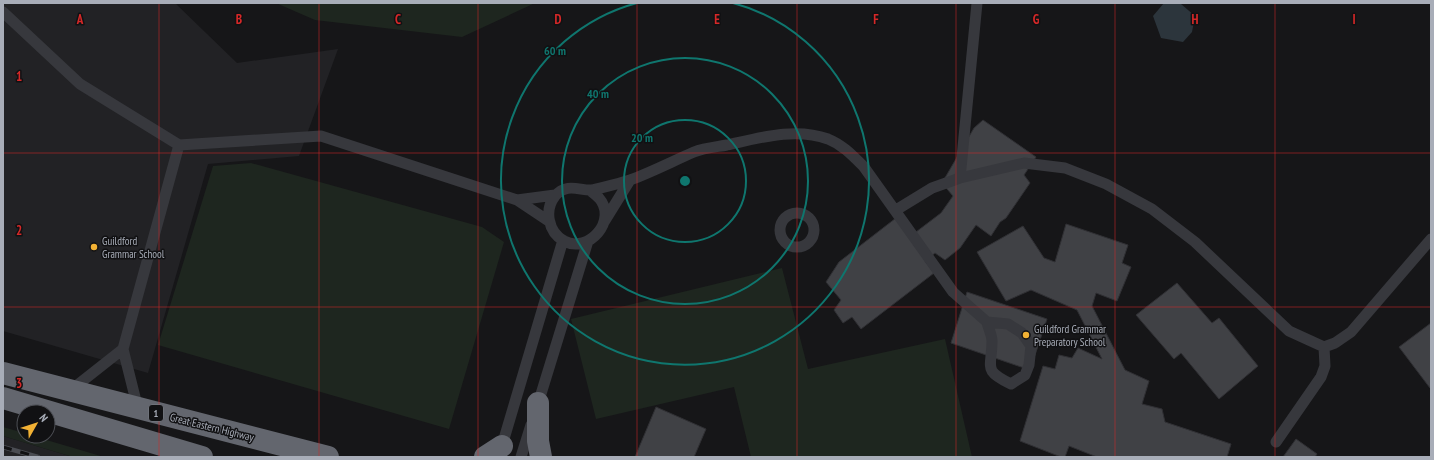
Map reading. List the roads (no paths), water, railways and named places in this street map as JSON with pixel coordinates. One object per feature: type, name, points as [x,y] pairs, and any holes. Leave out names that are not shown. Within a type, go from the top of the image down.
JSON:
[{"type":"highway","name":"Great Eastern Highway","points":[[3,373],[328,457]]},
{"type":"highway","points":[[3,398],[202,457]]},
{"type":"highway","points":[[538,403],[538,441],[541,457]]},
{"type":"lane","points":[[960,178],[977,3]]},
{"type":"lane","points":[[5,18],[80,84],[179,145],[321,136],[517,200],[550,222]]},
{"type":"lane","points":[[517,200],[556,195],[568,188],[576,187],[590,190],[630,180],[696,151],[772,135],[803,134],[828,139],[846,149],[864,167],[953,292],[986,322],[992,339],[989,366],[995,377],[1011,384],[1025,375],[1029,365],[1031,346],[1022,333],[1008,324],[986,322]]},
{"type":"lane","points":[[138,409],[123,349],[179,145]]},
{"type":"lane","points":[[896,210],[932,188],[960,178],[1024,163],[1064,168],[1106,184],[1152,209],[1195,242],[1289,331],[1324,347],[1335,344],[1351,332],[1431,239]]},
{"type":"lane","points":[[556,195],[550,206],[548,217],[552,230],[563,240],[575,243],[588,241],[599,233],[630,180]]},
{"type":"lane","points":[[590,190],[600,199],[604,210],[604,223]]},
{"type":"lane","points":[[495,453],[563,240]]},
{"type":"lane","points":[[521,457],[588,241]]},
{"type":"lane","points":[[1276,442],[1321,377],[1325,366],[1324,347]]},
{"type":"lane","points":[[71,390],[123,349]]},
{"type":"railway","points":[[3,447],[38,457]]},
{"type":"place","name":"Guildford Grammar School","points":[[94,247]]},
{"type":"place","name":"Guildford Grammar Preparatory School","points":[[1026,335]]}]
